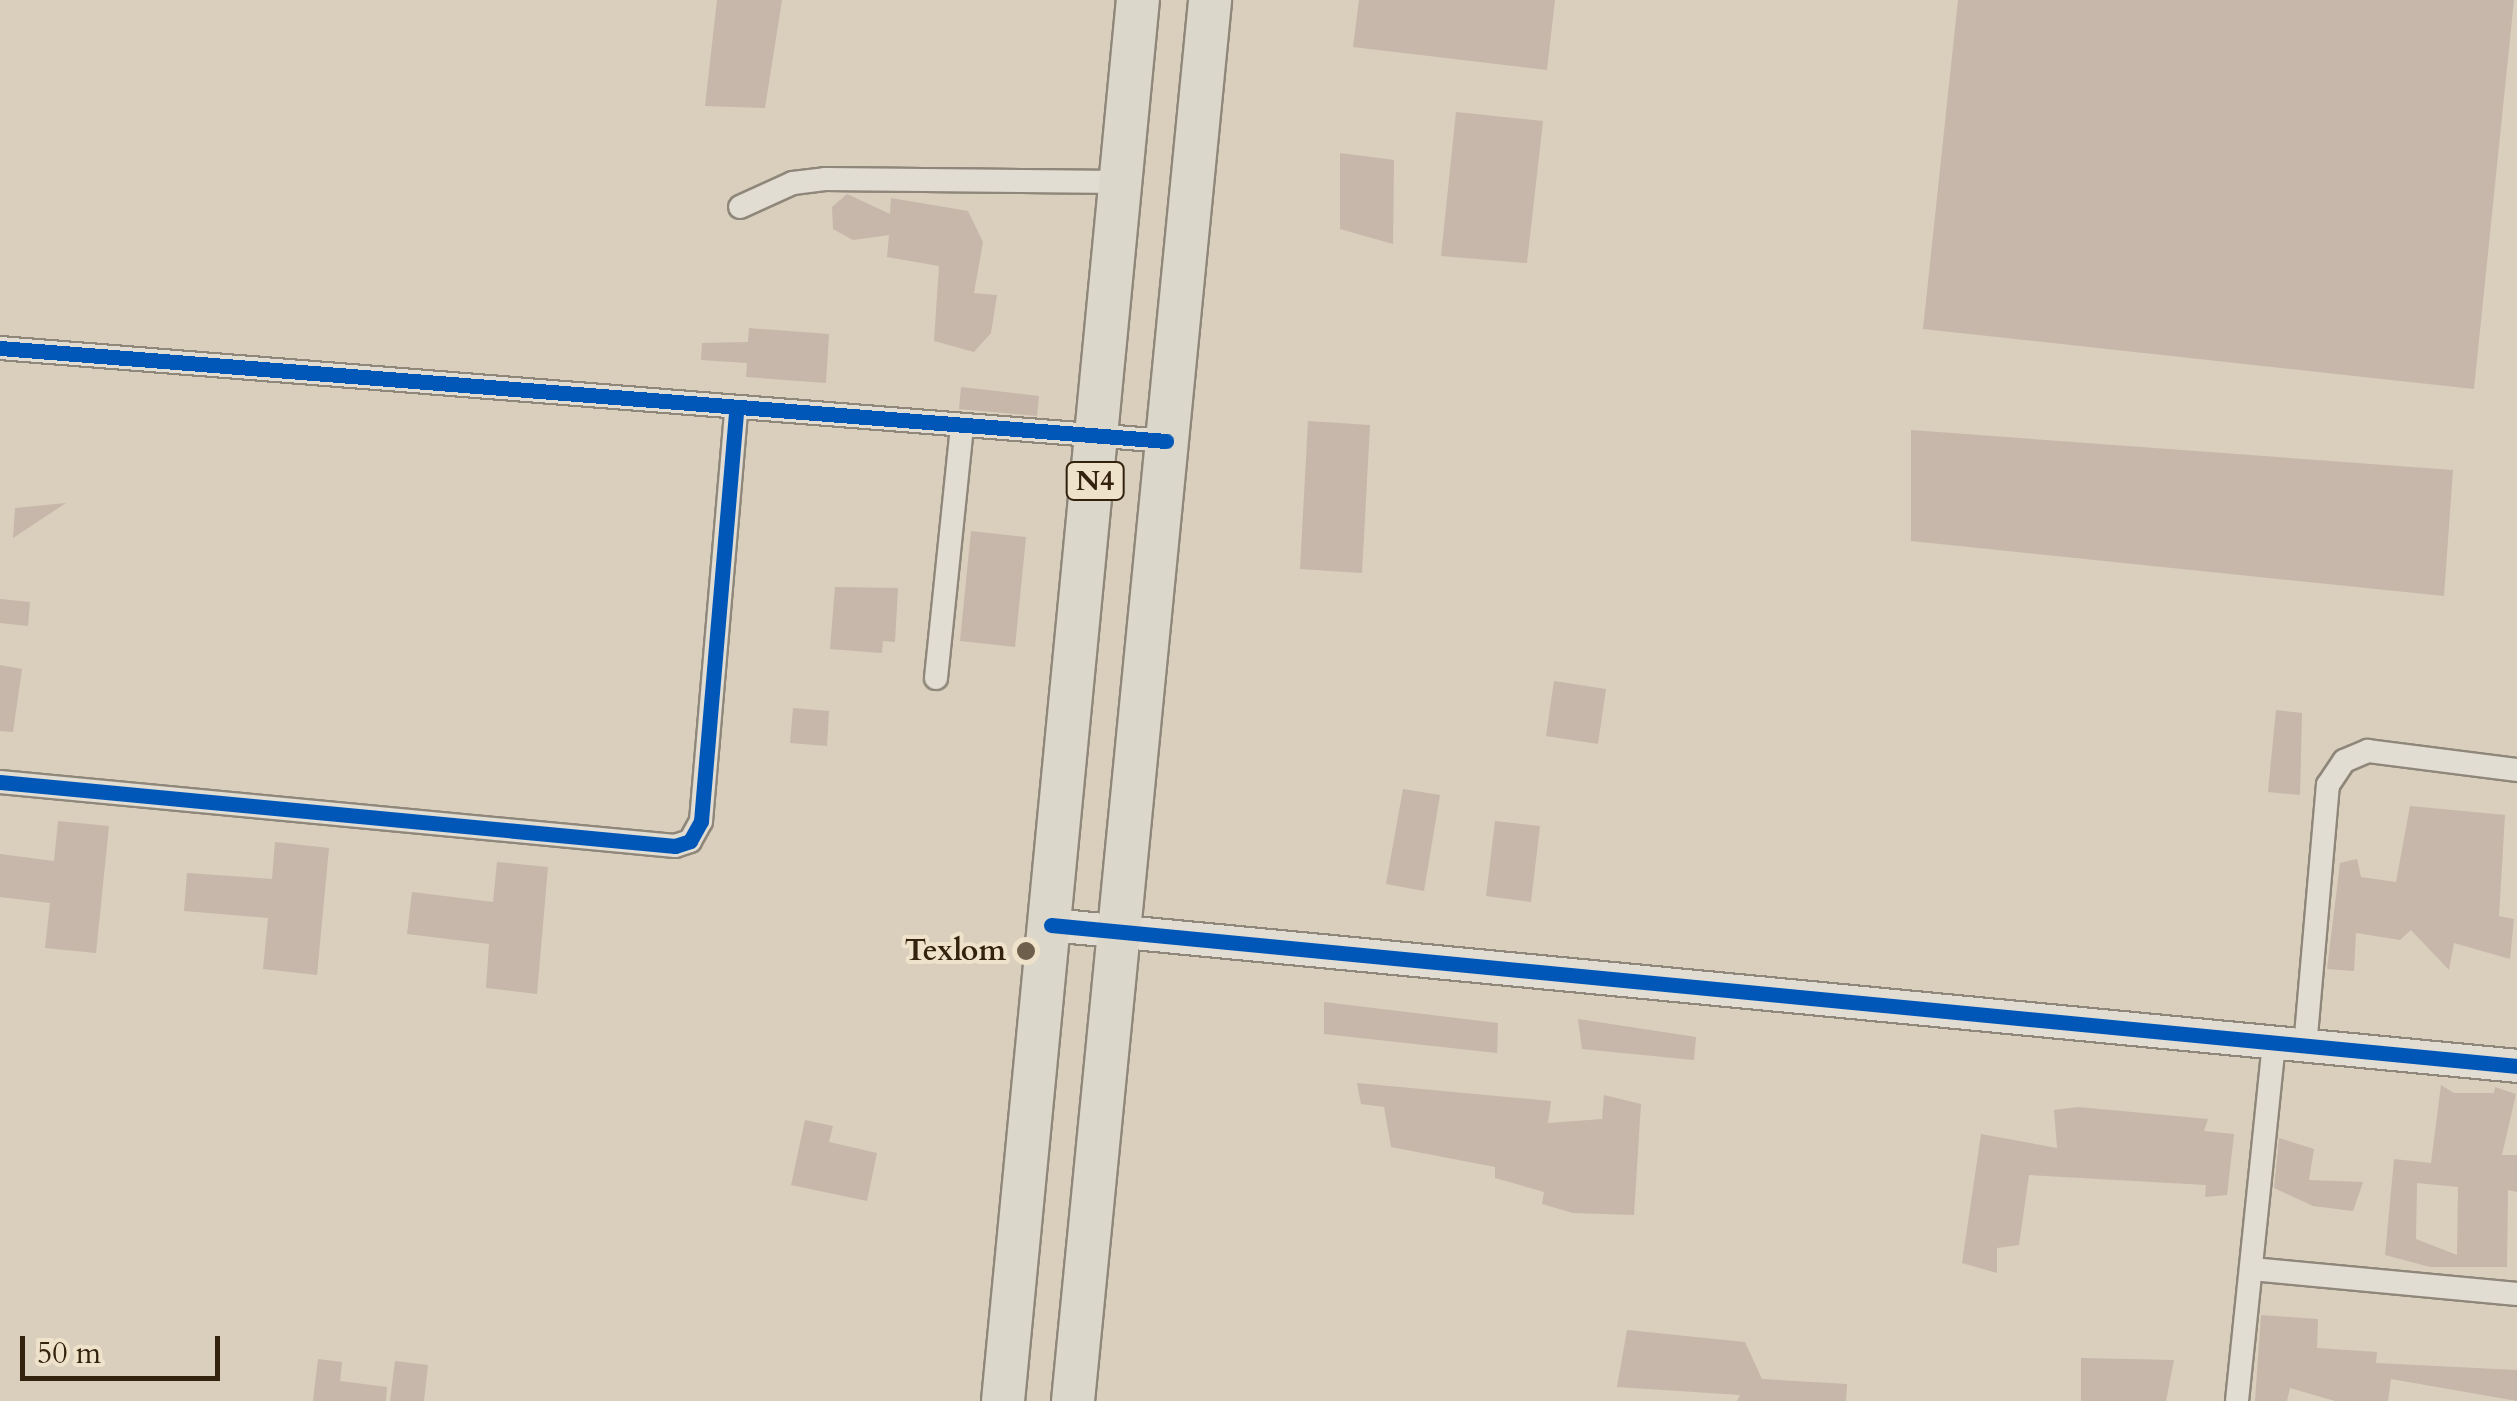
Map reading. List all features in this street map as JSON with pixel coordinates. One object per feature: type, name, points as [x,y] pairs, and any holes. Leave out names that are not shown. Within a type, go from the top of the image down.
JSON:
[{"type":"highway","name":"N4","points":[[1003,1401],[1099,439],[1138,0]]},
{"type":"highway","name":"N4","points":[[1073,1401],[1166,441],[1183,330],[1210,0]]},
{"type":"street","points":[[740,207],[794,182],[825,179],[1120,182]]},
{"type":"street","points":[[0,348],[1099,439],[1166,441]]},
{"type":"street","points":[[0,782],[675,846],[690,841],[701,821],[736,410]]},
{"type":"street","points":[[936,678],[962,428]]},
{"type":"street","points":[[2237,1401],[2252,1269],[2328,785],[2344,761],[2368,751],[2517,770]]},
{"type":"street","points":[[1051,926],[1120,938],[2517,1066]]},
{"type":"street","points":[[2252,1269],[2517,1294]]},
{"type":"building","points":[[717,0],[782,0],[765,108],[705,106]]},
{"type":"building","points":[[1359,0],[1555,0],[1547,70],[1353,47]]},
{"type":"building","points":[[1958,0],[2514,0],[2474,389],[1923,329]]},
{"type":"building","points":[[1456,112],[1543,121],[1527,263],[1441,256]]},
{"type":"building","points":[[1340,153],[1394,160],[1393,244],[1340,229]]},
{"type":"building","points":[[847,194],[890,214],[891,198],[968,211],[983,242],[974,293],[997,295],[991,333],[974,352],[934,341],[939,266],[887,257],[889,235],[853,240],[833,229],[832,207]]},
{"type":"building","points":[[749,328],[829,334],[826,383],[746,377],[747,363],[701,360],[702,343],[748,342]]},
{"type":"building","points":[[961,387],[1039,396],[1037,416],[959,409]]},
{"type":"building","points":[[1308,421],[1370,425],[1362,573],[1300,569]]},
{"type":"building","points":[[1911,430],[2453,470],[2444,596],[1911,541]]},
{"type":"building","points":[[66,503],[13,538],[15,508]]},
{"type":"building","points":[[971,531],[1026,537],[1015,647],[960,641]]},
{"type":"building","points":[[835,587],[898,588],[895,642],[883,641],[882,653],[830,649]]},
{"type":"building","points":[[0,599],[30,602],[28,626],[0,623]]},
{"type":"building","points":[[0,665],[22,669],[13,732],[0,731]]},
{"type":"building","points":[[1554,681],[1606,689],[1598,744],[1546,736]]},
{"type":"building","points":[[793,708],[829,711],[827,746],[790,743]]},
{"type":"building","points":[[2276,710],[2302,713],[2300,795],[2268,792]]},
{"type":"building","points":[[1403,789],[1440,795],[1424,891],[1386,884]]},
{"type":"building","points":[[2410,806],[2505,815],[2499,916],[2514,919],[2510,959],[2454,943],[2449,970],[2411,930],[2400,940],[2356,933],[2354,971],[2327,969],[2340,863],[2357,859],[2361,877],[2396,882]]},
{"type":"building","points":[[58,821],[109,826],[96,953],[45,948],[50,903],[0,897],[0,854],[54,861]]},
{"type":"building","points":[[1495,821],[1540,826],[1531,902],[1486,896]]},
{"type":"building","points":[[275,842],[329,848],[317,975],[263,969],[268,918],[184,911],[187,873],[272,879]]},
{"type":"building","points":[[497,862],[548,867],[537,994],[486,988],[489,944],[407,934],[412,892],[493,902]]},
{"type":"building","points":[[1324,1002],[1498,1023],[1497,1053],[1324,1034]]},
{"type":"building","points":[[1578,1019],[1696,1037],[1694,1060],[1582,1049]]},
{"type":"building","points":[[1357,1083],[1551,1101],[1548,1123],[1602,1119],[1604,1095],[1641,1104],[1634,1215],[1573,1213],[1542,1204],[1544,1192],[1495,1178],[1495,1167],[1391,1147],[1384,1107],[1361,1104]]},
{"type":"building","points":[[2441,1085],[2454,1093],[2494,1093],[2495,1087],[2516,1094],[2502,1155],[2517,1155],[2517,1192],[2508,1190],[2507,1267],[2430,1267],[2385,1255],[2394,1159],[2431,1163]],"holes":[[[2417,1183],[2458,1187],[2457,1255],[2416,1239]]]},
{"type":"building","points":[[2078,1107],[2208,1119],[2204,1131],[2234,1134],[2227,1195],[2205,1197],[2206,1185],[2029,1175],[2019,1245],[1997,1248],[1997,1273],[1962,1263],[1981,1134],[2057,1148],[2054,1110]]},
{"type":"building","points":[[805,1120],[833,1126],[829,1142],[877,1153],[867,1201],[791,1185]]},
{"type":"building","points":[[2279,1138],[2314,1149],[2309,1180],[2363,1182],[2353,1211],[2313,1206],[2274,1188]]},
{"type":"building","points":[[2261,1315],[2318,1319],[2317,1348],[2377,1352],[2376,1363],[2517,1370],[2517,1401],[2391,1379],[2388,1401],[2335,1401],[2290,1388],[2287,1401],[2255,1401]]},
{"type":"building","points":[[1627,1330],[1745,1342],[1762,1379],[1847,1384],[1846,1401],[1737,1401],[1740,1395],[1617,1387]]},
{"type":"building","points":[[2081,1358],[2174,1360],[2166,1401],[2081,1401]]},
{"type":"building","points":[[318,1359],[342,1362],[340,1381],[387,1387],[386,1401],[313,1401]]},
{"type":"building","points":[[395,1361],[428,1365],[424,1401],[390,1401]]},
{"type":"cycle path","points":[[0,348],[1166,441]]},
{"type":"cycle path","points":[[0,782],[675,846],[690,841],[701,821],[736,410]]},
{"type":"cycle path","points":[[1051,925],[2517,1066]]},
{"type":"place","name":"Texlom","points":[[1026,951]]}]
